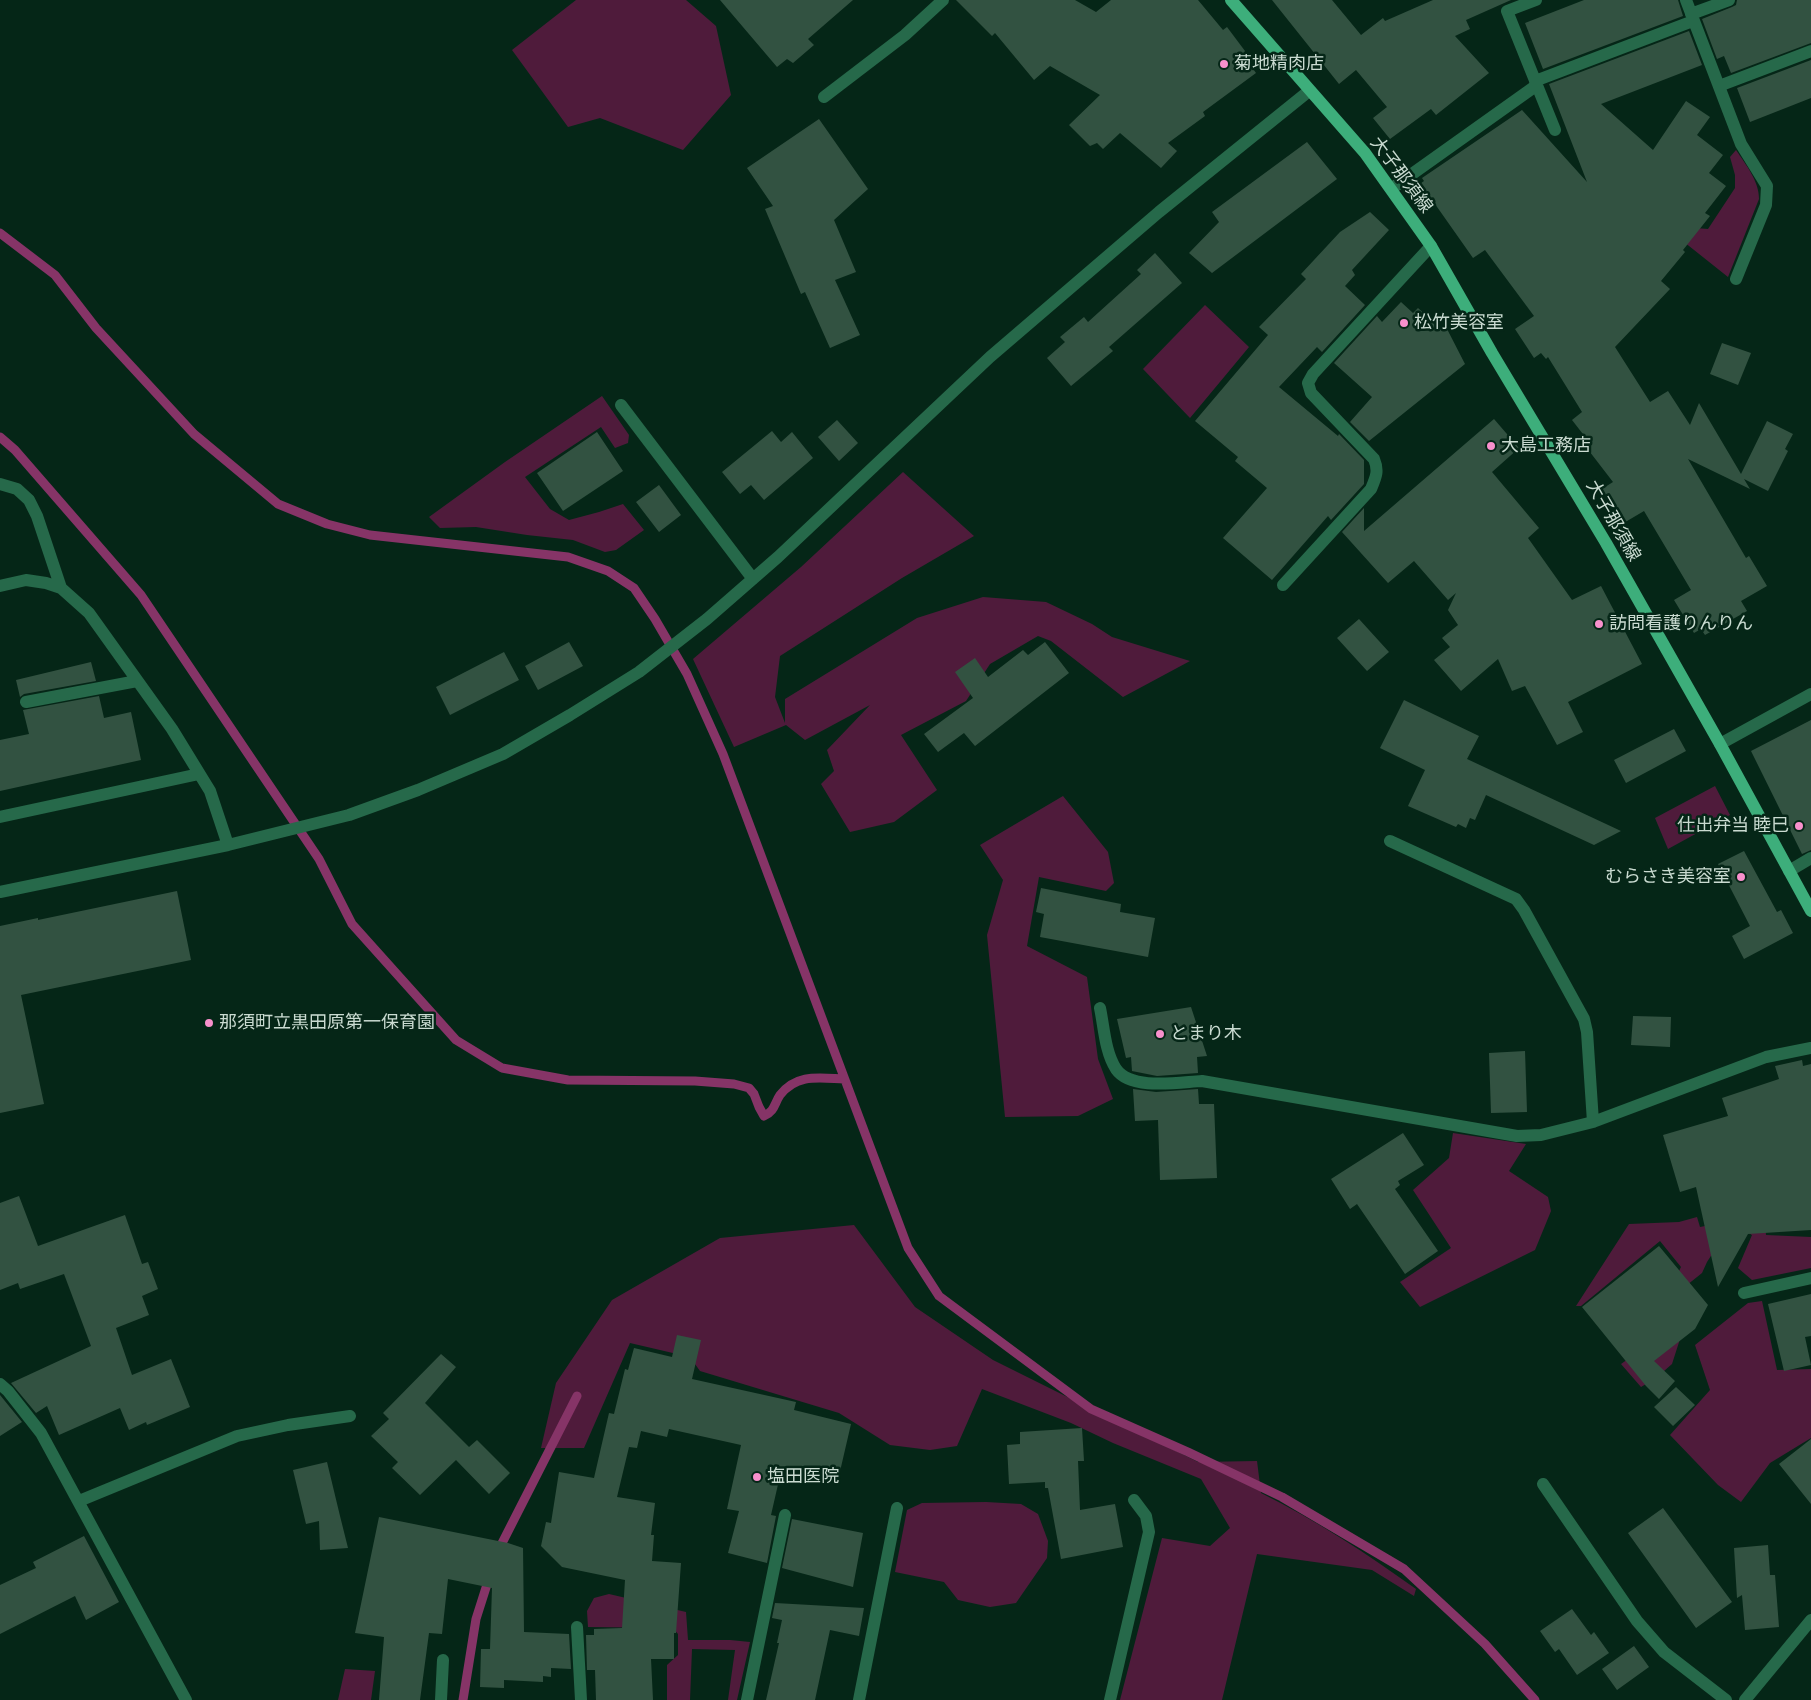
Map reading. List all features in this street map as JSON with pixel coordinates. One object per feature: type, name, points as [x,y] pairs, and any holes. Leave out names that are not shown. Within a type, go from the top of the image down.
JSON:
[{"type":"main road","name":"大子那須線","points":[[1231,0],[1365,153],[1431,246],[1492,353],[1606,543],[1720,744],[1811,912]]},
{"type":"street","points":[[824,97],[905,35],[943,0]]},
{"type":"street","points":[[1536,0],[1508,11],[1555,130]]},
{"type":"street","points":[[1686,0],[1741,144],[1767,186],[1766,205],[1736,279]]},
{"type":"street","points":[[1391,188],[1536,83],[1692,18],[1729,0]]},
{"type":"street","points":[[1719,86],[1811,51]]},
{"type":"street","points":[[0,892],[228,845],[349,815],[418,790],[503,754],[570,715],[639,672],[707,619],[753,579],[990,357],[1159,212],[1309,91]]},
{"type":"street","points":[[1283,585],[1371,488],[1377,477],[1377,467],[1374,459],[1311,393],[1308,383],[1313,374],[1431,246]]},
{"type":"street","points":[[621,405],[753,579]]},
{"type":"street","points":[[0,484],[17,489],[29,500],[37,516],[61,588]]},
{"type":"street","points":[[0,586],[26,580],[46,583],[61,588],[89,613],[172,729],[210,791],[228,845]]},
{"type":"street","points":[[26,702],[138,681]]},
{"type":"street","points":[[1720,744],[1811,694]]},
{"type":"street","points":[[0,817],[199,774]]},
{"type":"street","points":[[1390,841],[1516,899],[1524,910],[1584,1019],[1587,1032],[1593,1122]]},
{"type":"street","points":[[1789,871],[1811,858]]},
{"type":"street","points":[[1100,1008],[1109,1053],[1116,1070],[1125,1077],[1149,1084],[1202,1081],[1517,1136],[1541,1135],[1593,1122],[1766,1056],[1811,1048]]},
{"type":"street","points":[[1744,1293],[1811,1278]]},
{"type":"street","points":[[0,1384],[8,1391],[41,1433],[186,1700]]},
{"type":"street","points":[[79,1501],[237,1436],[288,1425],[350,1416]]},
{"type":"street","points":[[1543,1484],[1637,1621],[1664,1652],[1726,1700]]},
{"type":"street","points":[[1110,1700],[1149,1532],[1146,1516],[1134,1500]]},
{"type":"street","points":[[859,1700],[897,1508]]},
{"type":"street","points":[[747,1700],[784,1515]]},
{"type":"street","points":[[1745,1700],[1811,1620]]},
{"type":"street","points":[[577,1627],[581,1700]]},
{"type":"street","points":[[440,1700],[443,1660]]},
{"type":"shaded area","points":[[576,0],[686,0],[716,26],[731,95],[683,150],[600,118],[568,127],[512,50]]},
{"type":"shaded area","points":[[1736,150],[1748,167],[1757,186],[1759,199],[1728,277],[1684,242],[1695,228],[1708,229],[1735,188],[1735,175],[1730,157]]},
{"type":"shaded area","points":[[1205,305],[1249,347],[1190,418],[1143,369]]},
{"type":"shaded area","points":[[602,396],[629,435],[628,443],[615,448],[601,427],[525,477],[550,509],[569,520],[623,504],[644,530],[616,550],[605,552],[573,540],[476,527],[440,528],[429,517],[505,462]]},
{"type":"shaded area","points":[[903,472],[974,536],[902,578],[780,656],[775,697],[785,723],[785,699],[917,618],[983,597],[1046,602],[1092,624],[1112,637],[1190,661],[1123,697],[1051,641],[1038,636],[990,664],[966,701],[901,735],[937,790],[894,822],[850,832],[821,784],[834,771],[827,750],[870,705],[805,740],[786,725],[734,747],[693,659],[801,567]]},
{"type":"shaded area","points":[[1715,786],[1730,815],[1668,849],[1655,818]]},
{"type":"shaded area","points":[[1063,796],[1108,852],[1114,883],[1106,891],[1039,877],[1027,946],[1087,977],[1098,1059],[1113,1099],[1078,1116],[1005,1117],[987,935],[1003,880],[980,845]]},
{"type":"shaded area","points":[[1453,1133],[1526,1144],[1509,1171],[1548,1197],[1551,1211],[1535,1250],[1420,1307],[1400,1282],[1451,1248],[1413,1190],[1449,1158]]},
{"type":"shaded area","points":[[1762,1188],[1766,1235],[1811,1237],[1811,1268],[1752,1280],[1738,1268],[1752,1235],[1732,1223],[1702,1273],[1687,1285],[1676,1277],[1681,1267],[1660,1241],[1581,1306],[1576,1306],[1629,1224],[1679,1222],[1697,1217],[1700,1227],[1726,1222]]},
{"type":"shaded area","points":[[854,1225],[915,1307],[993,1360],[1198,1462],[1257,1461],[1261,1493],[1321,1526],[1379,1563],[1416,1589],[1414,1596],[1372,1570],[1257,1554],[1222,1700],[1120,1700],[1162,1538],[1210,1546],[1230,1528],[1201,1479],[1113,1443],[1071,1423],[982,1389],[957,1446],[930,1450],[890,1445],[839,1413],[700,1371],[690,1357],[630,1343],[584,1448],[541,1448],[556,1383],[612,1300],[720,1238]]},
{"type":"shaded area","points":[[1762,1301],[1777,1370],[1811,1369],[1811,1438],[1770,1463],[1741,1502],[1718,1485],[1670,1435],[1710,1390],[1695,1345],[1748,1303]]},
{"type":"shaded area","points":[[1680,1339],[1672,1364],[1656,1378],[1641,1387],[1621,1364],[1655,1340]]},
{"type":"shaded area","points":[[986,1502],[1021,1504],[1038,1514],[1048,1541],[1047,1558],[1016,1603],[990,1607],[958,1600],[944,1582],[895,1572],[907,1510],[922,1503]]},
{"type":"shaded area","points":[[609,1594],[686,1612],[688,1640],[750,1642],[737,1700],[728,1700],[735,1650],[692,1649],[690,1700],[667,1700],[667,1665],[678,1655],[678,1634],[673,1628],[588,1627],[587,1611],[594,1598]]},
{"type":"shaded area","points":[[345,1669],[375,1671],[371,1700],[338,1700]]},
{"type":"building","points":[[720,0],[853,0],[808,39],[814,45],[793,63],[787,59],[777,67]]},
{"type":"building","points":[[956,0],[1075,0],[1096,12],[1111,0],[1198,0],[1223,30],[1227,27],[1245,51],[1243,55],[1256,73],[1203,112],[1205,116],[1168,143],[1177,151],[1161,168],[1120,133],[1103,149],[1097,143],[1090,146],[1069,125],[1100,95],[1050,66],[1034,80],[995,33],[992,36]]},
{"type":"building","points":[[1272,0],[1332,0],[1361,35],[1383,18],[1385,21],[1433,0],[1511,0],[1466,20],[1470,29],[1455,36],[1489,73],[1436,115],[1431,109],[1390,139],[1373,118],[1387,107],[1356,70],[1339,84]]},
{"type":"building","points":[[1584,0],[1678,0],[1683,16],[1543,69],[1525,23]]},
{"type":"building","points":[[1737,0],[1811,0],[1811,43],[1731,73],[1724,56],[1717,59],[1702,19],[1736,5]]},
{"type":"building","points":[[1689,31],[1702,65],[1601,104],[1653,150],[1686,101],[1710,117],[1697,135],[1723,155],[1709,173],[1726,186],[1705,213],[1710,216],[1683,250],[1685,252],[1661,281],[1670,289],[1615,347],[1650,402],[1668,391],[1690,425],[1699,403],[1741,474],[1767,421],[1793,434],[1785,449],[1788,451],[1768,491],[1744,479],[1750,489],[1688,459],[1746,558],[1749,556],[1767,586],[1741,601],[1747,611],[1705,635],[1701,629],[1694,633],[1674,600],[1691,590],[1644,511],[1622,524],[1602,489],[1613,482],[1583,443],[1586,438],[1572,420],[1582,412],[1548,357],[1546,359],[1541,353],[1534,358],[1515,329],[1534,316],[1485,250],[1473,258],[1435,204],[1431,206],[1417,186],[1424,181],[1422,178],[1522,110],[1587,182],[1549,84]]},
{"type":"building","points":[[1811,60],[1811,98],[1750,122],[1737,88]]},
{"type":"building","points":[[819,119],[868,189],[834,220],[856,272],[835,280],[860,335],[830,348],[805,292],[801,294],[765,209],[773,206],[747,168]]},
{"type":"building","points":[[1307,142],[1337,179],[1212,273],[1189,253],[1219,222],[1212,212]]},
{"type":"building","points":[[1370,212],[1389,230],[1352,270],[1355,275],[1345,286],[1365,305],[1322,352],[1317,347],[1279,387],[1338,436],[1339,434],[1364,460],[1364,484],[1331,520],[1328,516],[1272,580],[1223,538],[1267,488],[1235,461],[1238,457],[1195,421],[1268,335],[1259,327],[1306,279],[1301,274],[1340,232]]},
{"type":"building","points":[[1155,253],[1182,283],[1109,347],[1113,351],[1071,386],[1047,358],[1065,342],[1060,337],[1084,317],[1088,322],[1141,274],[1137,270]]},
{"type":"building","points":[[1401,302],[1413,313],[1418,308],[1442,330],[1446,327],[1465,364],[1369,441],[1350,422],[1372,397],[1334,363],[1377,316],[1382,322]]},
{"type":"building","points":[[1722,343],[1751,353],[1738,385],[1710,374]]},
{"type":"building","points":[[1494,419],[1519,448],[1492,472],[1539,528],[1528,538],[1572,600],[1601,586],[1642,664],[1568,702],[1583,732],[1557,745],[1525,686],[1512,691],[1498,659],[1461,691],[1434,660],[1450,647],[1442,638],[1458,625],[1448,610],[1456,593],[1448,600],[1414,561],[1388,583],[1342,532],[1364,508],[1364,531]]},
{"type":"building","points":[[837,420],[858,443],[839,461],[818,437]]},
{"type":"building","points":[[772,431],[781,442],[792,432],[813,458],[764,500],[751,485],[740,494],[722,472]]},
{"type":"building","points":[[597,432],[623,471],[563,511],[537,473]]},
{"type":"building","points":[[659,485],[681,515],[659,532],[636,502]]},
{"type":"building","points":[[1359,619],[1389,652],[1367,671],[1337,638]]},
{"type":"building","points":[[569,642],[583,666],[538,690],[525,666]]},
{"type":"building","points":[[1045,642],[1069,673],[975,746],[964,733],[938,752],[924,734],[973,698],[955,672],[975,658],[988,677],[1023,650],[1028,655]]},
{"type":"building","points":[[504,652],[519,680],[450,715],[436,687]]},
{"type":"building","points":[[91,662],[96,681],[24,694],[20,697],[16,680]]},
{"type":"building","points":[[99,696],[104,718],[131,712],[141,760],[0,791],[0,740],[29,734],[23,710]]},
{"type":"building","points":[[1404,700],[1479,736],[1467,759],[1621,831],[1594,845],[1486,795],[1475,820],[1470,818],[1466,828],[1458,824],[1456,827],[1408,806],[1425,770],[1380,748]]},
{"type":"building","points":[[1811,720],[1811,850],[1802,854],[1751,751]]},
{"type":"building","points":[[1674,729],[1686,751],[1626,783],[1614,760]]},
{"type":"building","points":[[1744,851],[1777,912],[1781,910],[1793,933],[1744,959],[1732,936],[1750,926],[1718,864]]},
{"type":"building","points":[[1041,888],[1121,904],[1120,912],[1155,918],[1148,957],[1040,937],[1044,914],[1036,912]]},
{"type":"building","points":[[177,891],[191,960],[21,995],[44,1104],[0,1113],[0,926]]},
{"type":"building","name":"とまり木","points":[[1191,1007],[1207,1056],[1197,1057],[1198,1073],[1157,1076],[1132,1071],[1131,1057],[1126,1058],[1117,1019]]},
{"type":"building","points":[[1633,1016],[1671,1017],[1670,1047],[1631,1045]]},
{"type":"building","points":[[1525,1051],[1527,1112],[1491,1113],[1489,1053]]},
{"type":"building","points":[[1802,1060],[1803,1066],[1811,1064],[1811,1230],[1748,1234],[1718,1287],[1696,1187],[1680,1192],[1663,1135],[1728,1116],[1722,1098],[1779,1079],[1775,1066]]},
{"type":"building","points":[[1133,1089],[1156,1092],[1198,1089],[1199,1104],[1214,1104],[1217,1178],[1160,1180],[1158,1120],[1135,1121]]},
{"type":"building","points":[[1403,1133],[1424,1165],[1398,1181],[1400,1185],[1395,1189],[1438,1251],[1405,1274],[1357,1204],[1350,1209],[1331,1179]]},
{"type":"building","points":[[19,1196],[38,1246],[125,1215],[142,1264],[148,1262],[158,1289],[142,1296],[149,1315],[116,1328],[132,1375],[171,1359],[190,1407],[147,1425],[146,1422],[129,1430],[120,1408],[59,1435],[47,1406],[36,1413],[11,1383],[91,1346],[64,1274],[20,1289],[18,1283],[0,1290],[0,1203]]},
{"type":"building","points":[[1659,1246],[1708,1305],[1695,1329],[1654,1361],[1675,1381],[1659,1399],[1646,1386],[1582,1307]]},
{"type":"building","points":[[1811,1294],[1811,1336],[1805,1337],[1811,1365],[1784,1371],[1768,1304]]},
{"type":"building","points":[[677,1335],[701,1340],[692,1379],[796,1402],[794,1410],[851,1424],[838,1480],[782,1467],[771,1515],[776,1516],[767,1563],[728,1553],[739,1511],[727,1509],[741,1445],[669,1429],[667,1437],[641,1431],[637,1448],[629,1447],[617,1497],[655,1503],[651,1535],[654,1535],[652,1561],[681,1563],[676,1633],[674,1633],[674,1659],[651,1659],[653,1700],[596,1700],[595,1670],[587,1670],[586,1635],[594,1635],[594,1629],[622,1628],[625,1580],[562,1567],[541,1546],[546,1522],[551,1523],[559,1472],[594,1478],[609,1413],[614,1414],[625,1369],[628,1370],[634,1348],[672,1357]]},
{"type":"building","points":[[441,1354],[456,1367],[425,1403],[469,1447],[477,1440],[510,1473],[489,1494],[456,1460],[420,1495],[392,1468],[398,1462],[371,1436],[389,1419],[383,1413]]},
{"type":"building","points":[[1676,1387],[1695,1405],[1673,1426],[1654,1407]]},
{"type":"building","points":[[0,1395],[22,1422],[0,1436]]},
{"type":"building","points":[[1082,1428],[1084,1461],[1078,1461],[1080,1510],[1115,1504],[1123,1547],[1061,1559],[1048,1488],[1045,1488],[1045,1482],[1009,1484],[1007,1445],[1020,1444],[1020,1432]]},
{"type":"building","points":[[1811,1439],[1811,1504],[1779,1464]]},
{"type":"building","points":[[327,1462],[348,1548],[320,1550],[319,1521],[306,1524],[293,1470]]},
{"type":"building","points":[[1663,1508],[1732,1602],[1696,1628],[1628,1533]]},
{"type":"building","points":[[379,1517],[508,1543],[523,1548],[524,1632],[569,1634],[571,1669],[551,1668],[551,1677],[543,1676],[543,1682],[504,1680],[504,1688],[480,1687],[481,1649],[490,1649],[492,1588],[448,1579],[442,1634],[429,1633],[420,1700],[379,1700],[384,1637],[355,1633]]},
{"type":"building","points":[[792,1519],[863,1533],[853,1587],[782,1568]]},
{"type":"building","points":[[84,1536],[119,1602],[86,1620],[75,1596],[0,1634],[0,1585],[36,1568],[33,1562]]},
{"type":"building","points":[[1768,1545],[1770,1575],[1775,1575],[1779,1627],[1745,1630],[1742,1595],[1737,1598],[1734,1548]]},
{"type":"building","points":[[775,1603],[864,1608],[859,1636],[830,1630],[815,1700],[766,1700],[779,1643],[777,1643],[782,1620],[772,1618]]},
{"type":"building","points":[[1572,1609],[1591,1635],[1594,1632],[1609,1653],[1577,1675],[1559,1649],[1555,1652],[1540,1631]]},
{"type":"building","points":[[1634,1646],[1649,1667],[1617,1690],[1602,1669]]},
{"type":"waterway","points":[[0,233],[55,275],[96,328],[194,434],[278,504],[327,524],[370,535],[568,557],[608,571],[634,588],[655,619],[687,674],[723,754],[908,1248],[939,1296],[1091,1409],[1188,1452],[1282,1497],[1404,1569],[1485,1644],[1535,1700]]},
{"type":"waterway","points":[[0,437],[15,450],[141,595],[319,859],[352,924],[456,1040],[502,1068],[568,1080],[695,1081],[734,1084],[749,1088],[754,1094],[764,1116],[772,1110],[780,1095],[794,1083],[809,1078],[844,1079]]},
{"type":"waterway","points":[[498,1551],[577,1396]]},
{"type":"waterway","points":[[463,1700],[476,1619],[490,1575]]},
{"type":"place","name":"菊地精肉店","points":[[1224,64]]},
{"type":"place","name":"松竹美容室","points":[[1404,323]]},
{"type":"place","name":"大島工務店","points":[[1491,446]]},
{"type":"place","name":"訪問看護りんりん","points":[[1599,624]]},
{"type":"place","name":"仕出弁当 睦巳","points":[[1799,826]]},
{"type":"place","name":"むらさき美容室","points":[[1741,877]]},
{"type":"place","name":"那須町立黒田原第一保育園","points":[[209,1023]]},
{"type":"place","name":"とまり木","points":[[1160,1034]]},
{"type":"place","name":"塩田医院","points":[[757,1477]]}]
